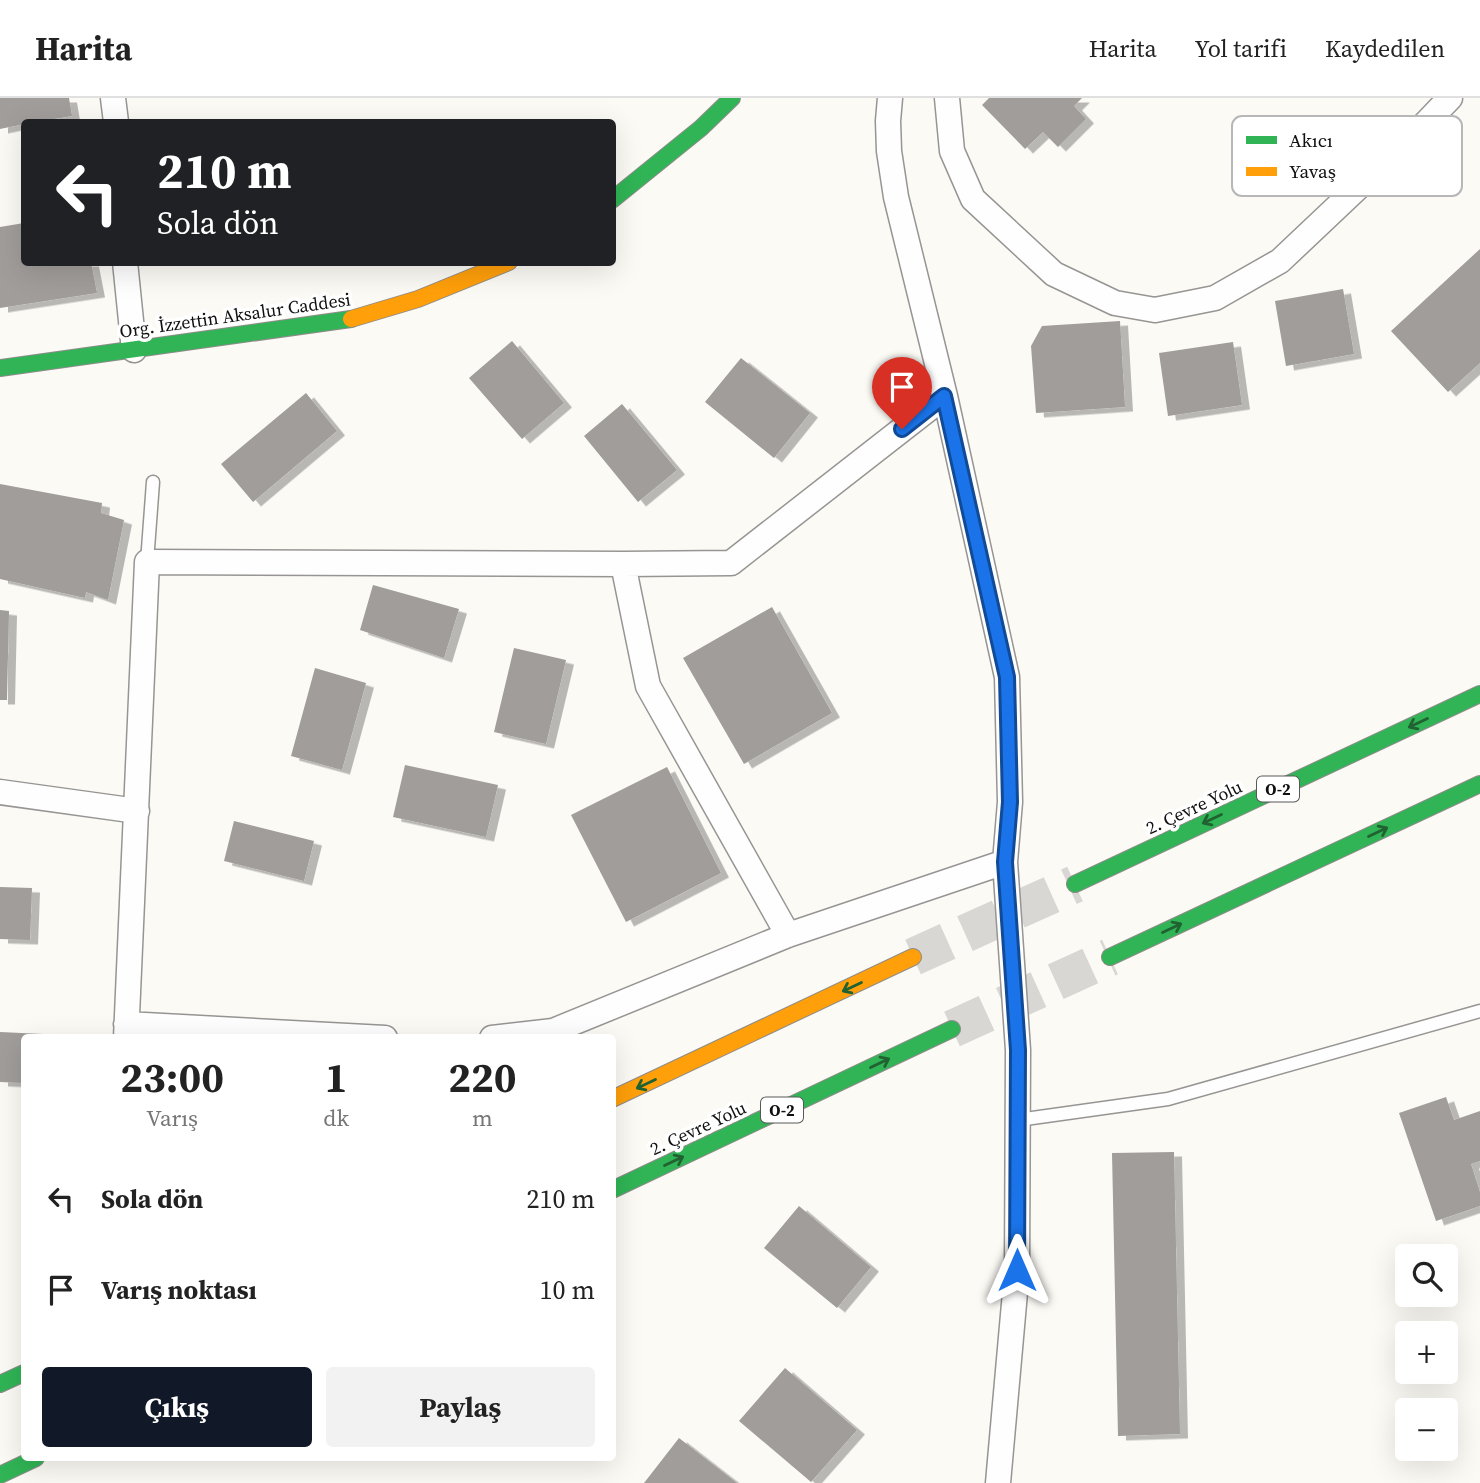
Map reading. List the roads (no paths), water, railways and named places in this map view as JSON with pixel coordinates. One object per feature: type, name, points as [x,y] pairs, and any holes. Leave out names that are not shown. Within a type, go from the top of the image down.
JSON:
[{"type":"main road","points":[[616,197],[701,128],[732,98]]},
{"type":"main road","name":"Org. İzzettin Aksalur Caddesi","points":[[0,368],[349,320],[418,299],[499,266]]},
{"type":"main road","name":"2. Çevre Yolu","points":[[1075,884],[1480,694]]},
{"type":"main road","points":[[1110,957],[1480,783]]},
{"type":"main road","points":[[616,1097],[914,957]]},
{"type":"main road","name":"2. Çevre Yolu","points":[[616,1188],[952,1029]]},
{"type":"main road","points":[[0,1384],[21,1374]]},
{"type":"main road","points":[[0,1475],[30,1461]]},
{"type":"street","points":[[113,98],[116,119]]},
{"type":"street","points":[[890,98],[889,151],[896,197],[1007,677],[1010,802],[1005,862],[1018,1050],[1017,1270],[998,1483]]},
{"type":"street","points":[[947,98],[952,151],[973,199],[1054,274],[1115,303],[1155,310],[1214,298],[1280,261],[1349,196]]},
{"type":"street","points":[[1433,116],[1450,98]]},
{"type":"street","points":[[125,266],[134,350]]},
{"type":"street","points":[[237,1034],[126,1031],[147,562],[731,563],[944,396]]},
{"type":"street","points":[[623,564],[648,686],[788,935]]},
{"type":"street","points":[[0,792],[136,811]]},
{"type":"street","points":[[527,1034],[553,1031],[788,935],[1005,862]]},
{"type":"lane","points":[[147,562],[153,482]]},
{"type":"lane","points":[[1018,1120],[1168,1100],[1480,1010]]},
{"type":"tunnel","points":[[913,957],[1075,884]]},
{"type":"tunnel","points":[[952,1029],[1110,957]]}]
